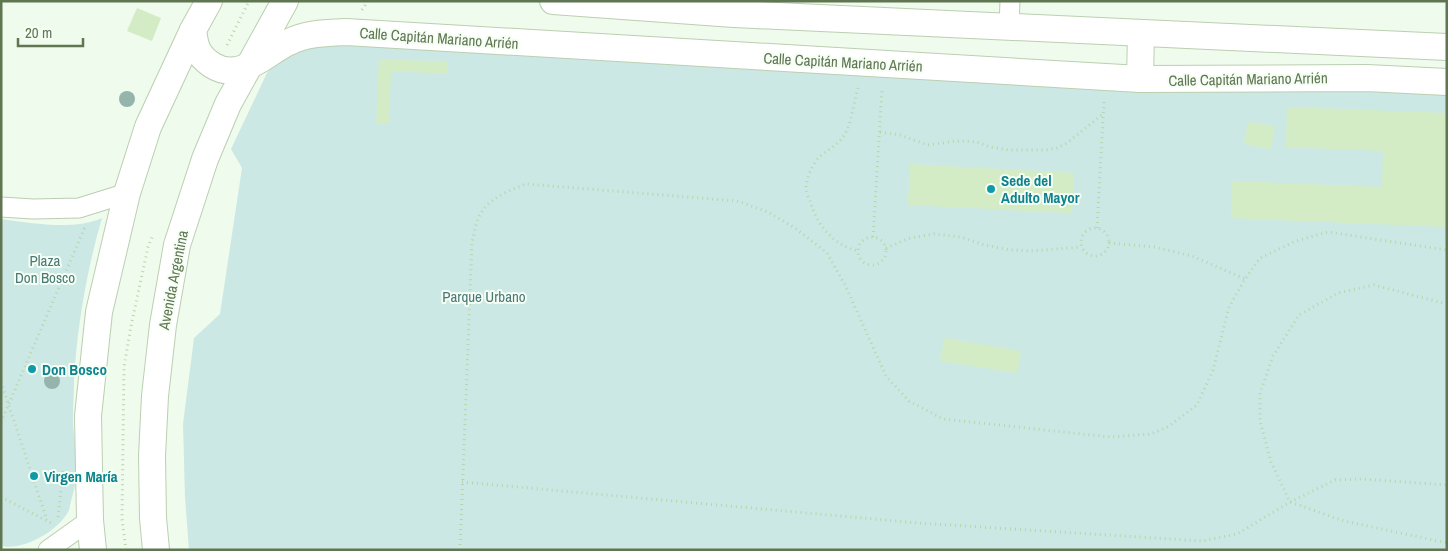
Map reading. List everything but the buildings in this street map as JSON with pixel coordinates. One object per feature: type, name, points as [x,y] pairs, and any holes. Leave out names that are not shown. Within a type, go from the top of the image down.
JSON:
[{"type":"street","points":[[93,550],[90,520],[88,416],[99,312],[127,193],[148,127],[193,30],[209,1]]},
{"type":"street","name":"Avenida Argentina","points":[[156,550],[153,518],[152,456],[155,396],[163,325],[177,245],[205,159],[228,104],[284,1]]},
{"type":"street","points":[[553,1],[734,14],[1447,48]]},
{"type":"street","points":[[1008,27],[1010,1]]},
{"type":"street","points":[[731,56],[734,14]]},
{"type":"street","points":[[193,30],[195,46],[204,59],[217,68],[228,71],[249,66]]},
{"type":"street","name":"Calle Capitán Mariano Arrién","points":[[249,66],[289,42],[317,33],[346,32],[1140,79],[1367,78],[1447,82]]},
{"type":"street","points":[[1140,79],[1141,33]]},
{"type":"street","points":[[1,207],[33,210],[79,208],[127,193]]},
{"type":"street","points":[[48,550],[90,520]]},
{"type":"path","points":[[226,48],[249,1]]},
{"type":"path","points":[[858,88],[846,132],[841,141],[817,160],[810,171],[806,186],[812,210],[821,226],[830,237],[850,249],[858,251]]},
{"type":"path","points":[[873,238],[882,89]]},
{"type":"path","points":[[1097,228],[1104,102]]},
{"type":"path","points":[[880,132],[928,145],[956,141],[977,142],[1009,150],[1046,150],[1067,144],[1103,114]]},
{"type":"path","points":[[460,550],[472,243],[478,217],[488,204],[507,191],[526,184],[737,201],[768,212],[795,228],[827,253],[845,285],[886,376],[909,401],[943,419],[1110,436],[1151,434],[1169,426],[1197,405],[1213,370],[1229,307],[1260,258],[1296,241],[1328,232],[1447,250]]},
{"type":"path","points":[[75,227],[91,228]]},
{"type":"path","points":[[1,422],[85,228]]},
{"type":"path","points":[[1097,228],[1104,232],[1109,243],[1105,251],[1094,256],[1086,253],[1081,247],[1081,238],[1089,229],[1097,228]]},
{"type":"path","points":[[886,248],[910,238],[934,234],[972,239],[984,245],[1010,250],[1031,251],[1081,247]]},
{"type":"path","points":[[870,238],[877,238],[883,242],[886,248],[884,259],[878,264],[871,266],[862,261],[858,251],[863,241],[870,238]]},
{"type":"path","points":[[1109,243],[1154,247],[1192,256],[1245,279]]},
{"type":"path","points":[[1447,304],[1374,285],[1338,293],[1299,315],[1273,356],[1260,392],[1260,421],[1270,462],[1290,502],[1344,521],[1447,543]]},
{"type":"path","points":[[1,382],[48,521]]},
{"type":"path","points":[[1,497],[57,526],[64,468]]},
{"type":"path","points":[[462,482],[918,524],[1202,541],[1238,534],[1290,502],[1334,480],[1362,479],[1447,485]]},
{"type":"green space","name":"Parque Urbano","points":[[312,37],[1447,86],[1447,550],[189,550],[183,424],[194,338],[220,314],[242,168],[231,149],[267,73],[285,51]]},
{"type":"green space","name":"Plaza Don Bosco","points":[[102,218],[87,278],[80,319],[74,380],[73,418],[77,471],[69,509],[56,526],[39,538],[10,547],[1,546],[1,219],[66,225],[91,222]]},
{"type":"place","name":"Sede del Adulto Mayor","points":[[991,189]]},
{"type":"place","name":"Don Bosco","points":[[32,369]]},
{"type":"place","name":"Virgen María","points":[[34,476]]}]
